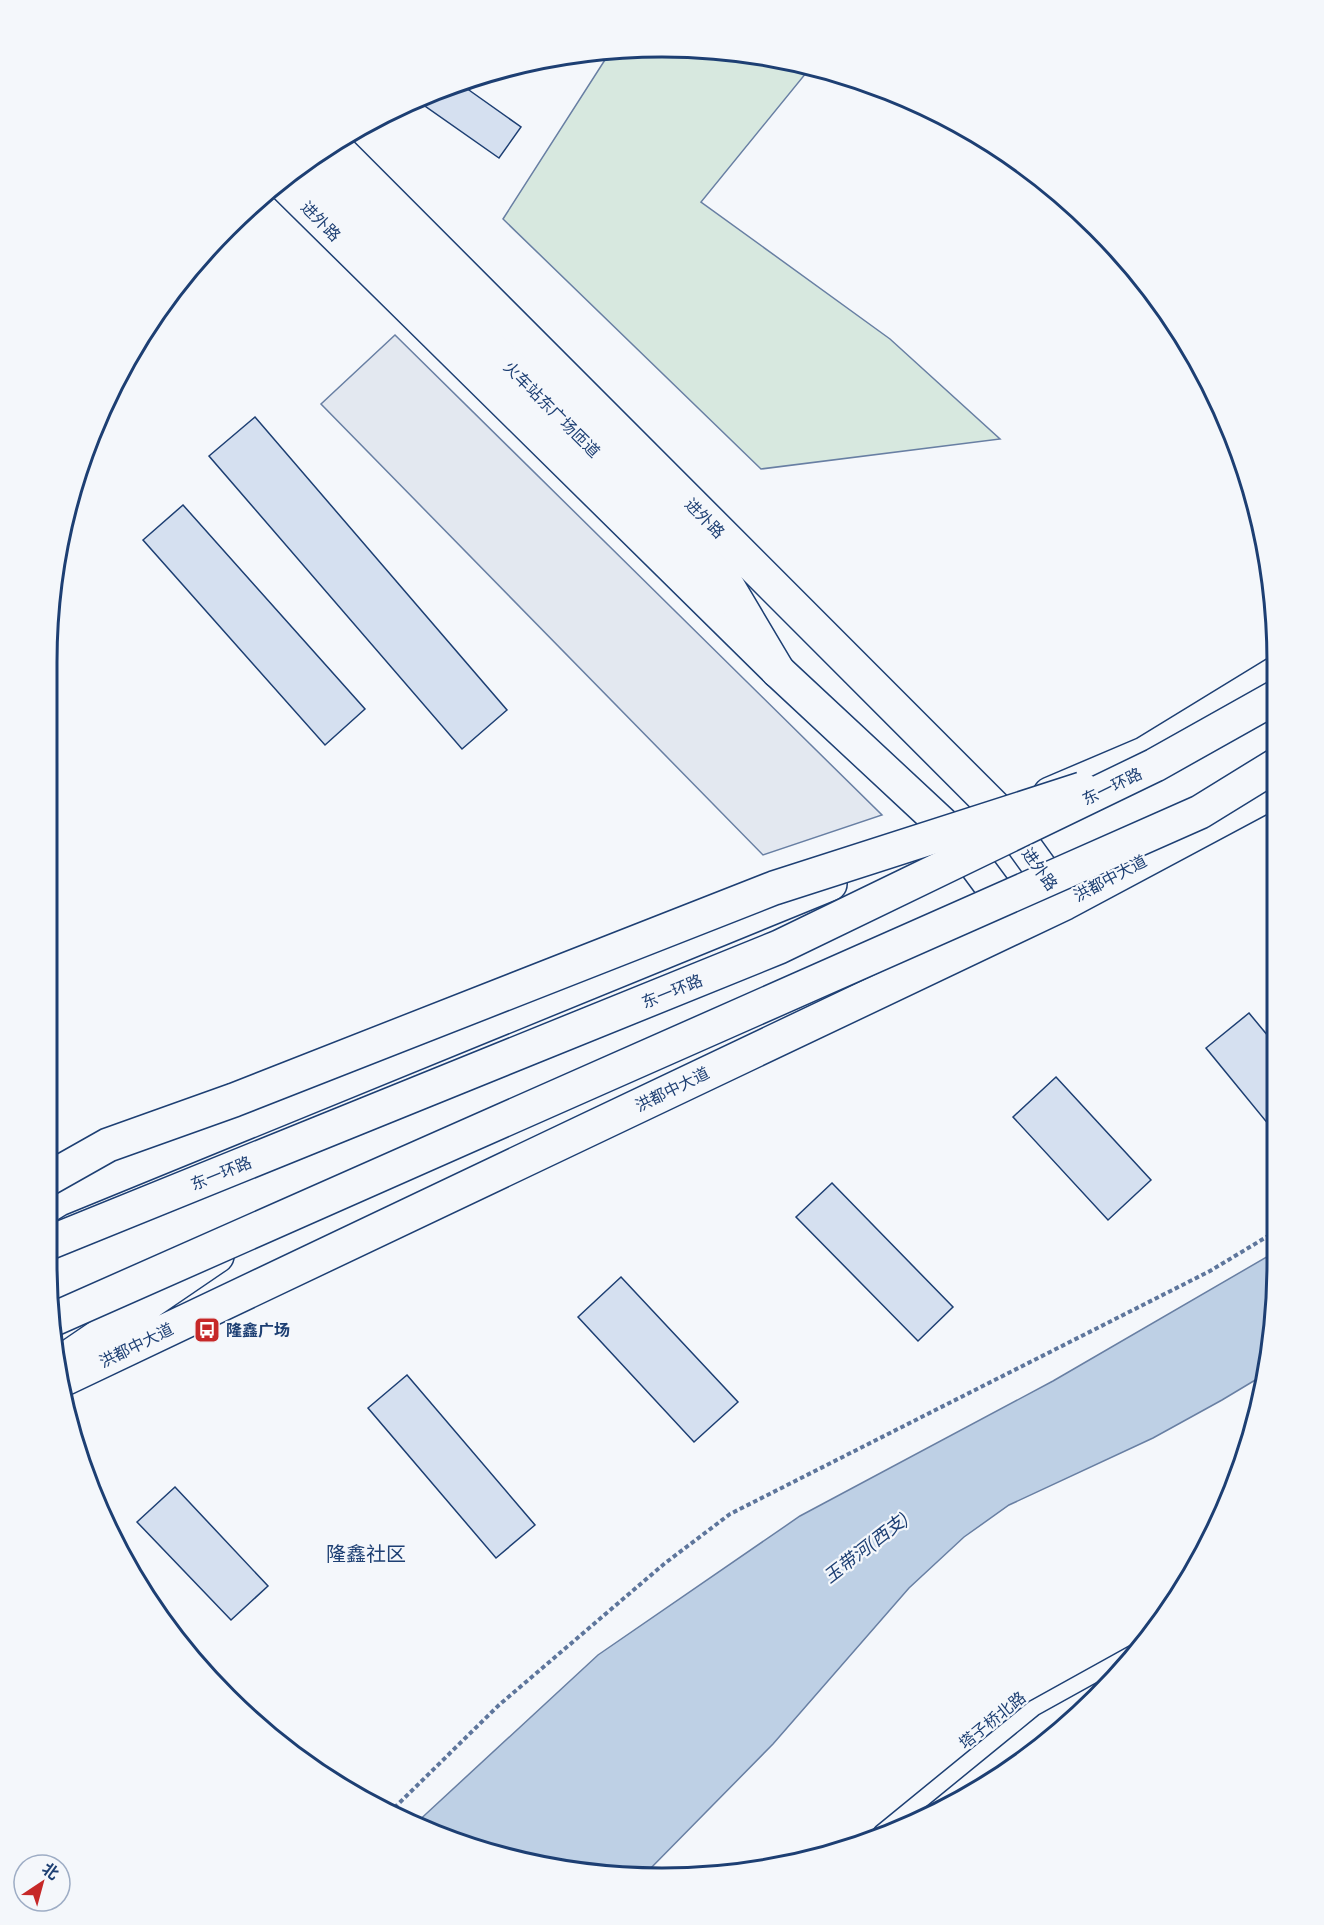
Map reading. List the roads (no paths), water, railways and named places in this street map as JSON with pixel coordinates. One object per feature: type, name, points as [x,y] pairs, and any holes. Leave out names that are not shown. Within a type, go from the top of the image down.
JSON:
[{"type":"main road","name":"进外路","points":[[339,151],[1002,815],[1065,903]]},
{"type":"main road","name":"火车站东广场匝道","points":[[313,169],[727,585],[778,671]]},
{"type":"main road","name":"进外路","points":[[287,187],[778,671],[953,834],[1019,923]]},
{"type":"main road","points":[[57,1200],[1002,815],[1143,754],[1267,679]]},
{"type":"main road","name":"东一环路","points":[[57,1240],[779,947],[1155,765],[1267,702]]},
{"type":"main road","points":[[57,1174],[108,1145],[234,1100],[774,888],[1155,765]]},
{"type":"main road","points":[[1200,812],[1267,771]]},
{"type":"main road","points":[[59,1317],[1267,781]]},
{"type":"main road","name":"洪都中大道","points":[[68,1377],[1065,903],[1267,795]]},
{"type":"main road","points":[[65,1360],[259,1228]]},
{"type":"lane","name":"塔子桥北路","points":[[897,1821],[1035,1708],[1117,1662]]},
{"type":"water","name":"玉带河(西支)","points":[[1267,1257],[1266,1303],[1255,1380],[1153,1438],[1009,1505],[964,1537],[909,1588],[773,1744],[651,1868],[583,1863],[544,1856],[468,1836],[421,1818],[598,1655],[800,1516],[1053,1381]]},
{"type":"place","name":"隆鑫广场","points":[[207,1330]]},
{"type":"district","name":"隆鑫社区","points":[[366,1554]]}]
